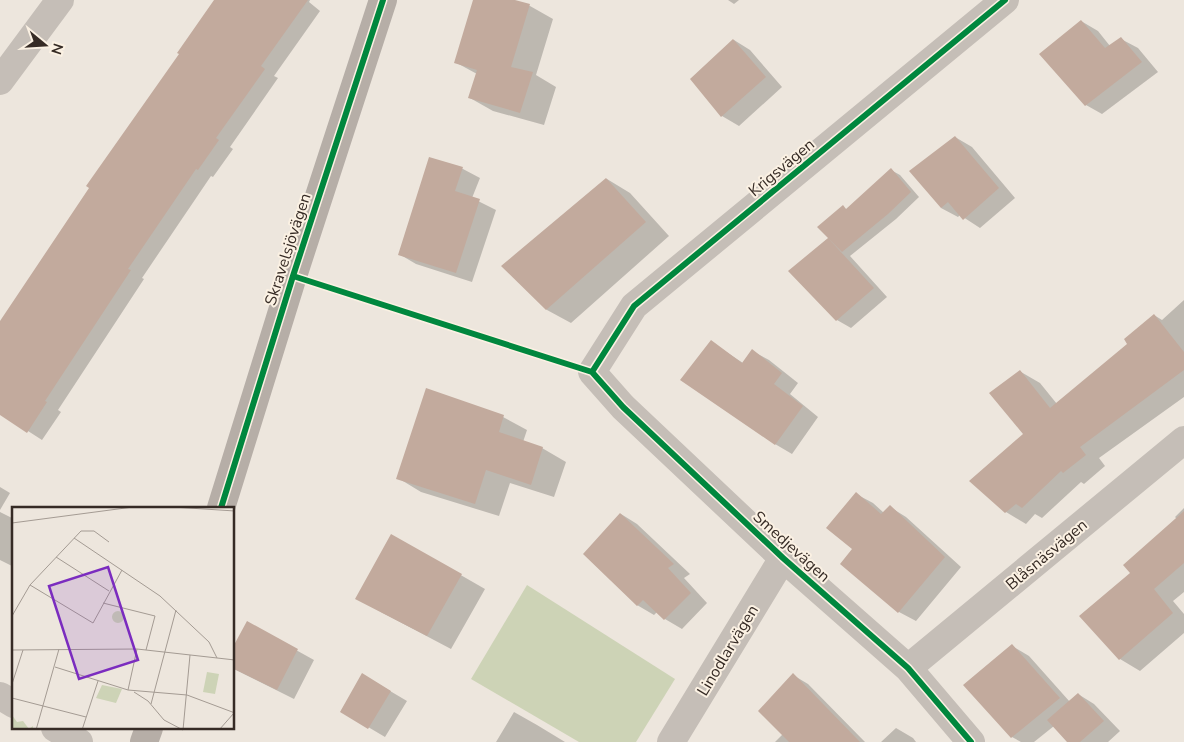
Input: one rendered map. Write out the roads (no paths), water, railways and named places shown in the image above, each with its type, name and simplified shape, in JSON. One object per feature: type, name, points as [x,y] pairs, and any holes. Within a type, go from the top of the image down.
[{"type":"street","points":[[0,81],[60,0]]},
{"type":"street","name":"Skravelsjövägen","points":[[221,507],[293,276],[383,0]]},
{"type":"street","name":"Krigsvägen","points":[[592,372],[634,306],[1005,0]]},
{"type":"street","name":"Smedjevägen","points":[[592,372],[623,407],[784,558],[908,668],[972,742]]},
{"type":"street","name":"Blåsnäsvägen","points":[[908,668],[1184,440]]},
{"type":"street","name":"Linodlarvägen","points":[[671,742],[784,558]]},
{"type":"street","points":[[0,696],[12,703]]},
{"type":"street","points":[[58,730],[79,742]]},
{"type":"street","points":[[144,742],[148,730]]}]
